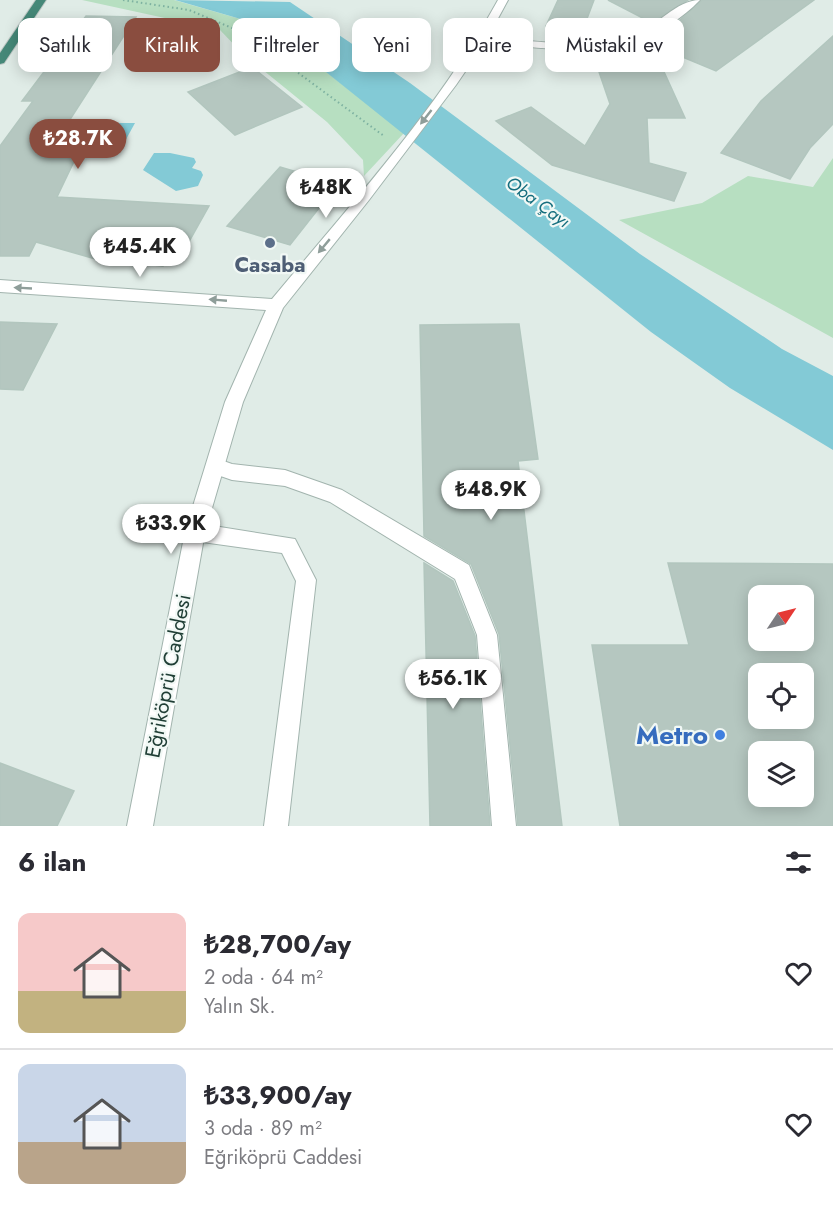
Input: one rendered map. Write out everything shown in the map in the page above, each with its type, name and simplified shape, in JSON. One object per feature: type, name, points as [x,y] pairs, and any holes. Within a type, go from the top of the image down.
[{"type":"highway","points":[[0,61],[41,0]]},
{"type":"street","points":[[493,18],[503,0]]},
{"type":"street","points":[[533,41],[575,45],[640,37],[695,0]]},
{"type":"street","name":"Eğriköprü Caddesi","points":[[140,826],[195,532],[234,402],[276,305],[395,146],[453,83],[460,72]]},
{"type":"street","points":[[0,286],[276,305]]},
{"type":"lane","points":[[215,466],[232,472],[285,478],[336,496],[462,572],[487,635],[504,826]]},
{"type":"lane","points":[[195,532],[288,545],[306,579],[276,826]]},
{"type":"path","points":[[123,0],[189,10],[244,33],[395,146]]},
{"type":"green space","points":[[82,0],[174,0],[237,18],[232,18],[232,43],[220,30],[220,18],[165,18]]},
{"type":"green space","points":[[265,72],[327,72],[404,133],[364,176],[363,160],[327,122]]},
{"type":"green space","points":[[833,158],[833,338],[619,220],[702,203],[748,176],[813,187]]},
{"type":"water","points":[[175,0],[290,2],[314,18],[237,18]]},
{"type":"water","name":"Oba Çayı","points":[[340,36],[352,44],[352,72],[394,72],[640,254],[782,349],[833,376],[833,450],[730,388],[651,332],[326,72],[340,72]]},
{"type":"water","points":[[118,123],[135,123],[124,143],[107,143]]},
{"type":"water","points":[[154,153],[170,153],[194,158],[196,162],[192,168],[201,171],[203,175],[198,186],[176,191],[143,170]]},
{"type":"building","points":[[558,0],[594,0],[587,18],[550,18]]},
{"type":"building","points":[[608,0],[688,0],[660,18],[642,18]]},
{"type":"building","points":[[702,0],[814,0],[716,71],[684,58],[682,18]]},
{"type":"building","points":[[86,16],[136,17],[124,18],[124,36],[112,54],[112,18],[84,18]]},
{"type":"building","points":[[833,36],[833,124],[810,148],[790,179],[721,153],[761,101]]},
{"type":"building","points":[[44,72],[101,72],[69,121],[97,122],[80,149],[57,197],[209,206],[186,247],[163,266],[99,260],[36,242],[29,256],[0,256],[0,146],[33,101],[22,101]]},
{"type":"building","points":[[239,72],[258,72],[302,107],[235,135],[188,92]]},
{"type":"building","points":[[599,72],[664,72],[685,118],[647,118],[649,163],[686,173],[674,201],[552,165],[496,121],[531,107],[585,146],[610,104]]},
{"type":"building","points":[[280,167],[338,184],[290,245],[227,226]]},
{"type":"building","points":[[0,322],[57,324],[23,390],[0,389]]},
{"type":"building","points":[[519,324],[538,459],[518,461],[562,826],[518,826],[499,634],[471,564],[424,536],[420,325]]},
{"type":"building","points":[[424,563],[453,581],[475,636],[490,826],[430,826]]},
{"type":"building","name":"Metro","points":[[668,563],[833,564],[833,826],[620,826],[592,645],[689,645]]},
{"type":"building","points":[[0,763],[74,791],[57,826],[0,826]]},
{"type":"place","name":"Casaba","points":[[270,243]]},
{"type":"place","name":"Metro","points":[[720,735]]}]
